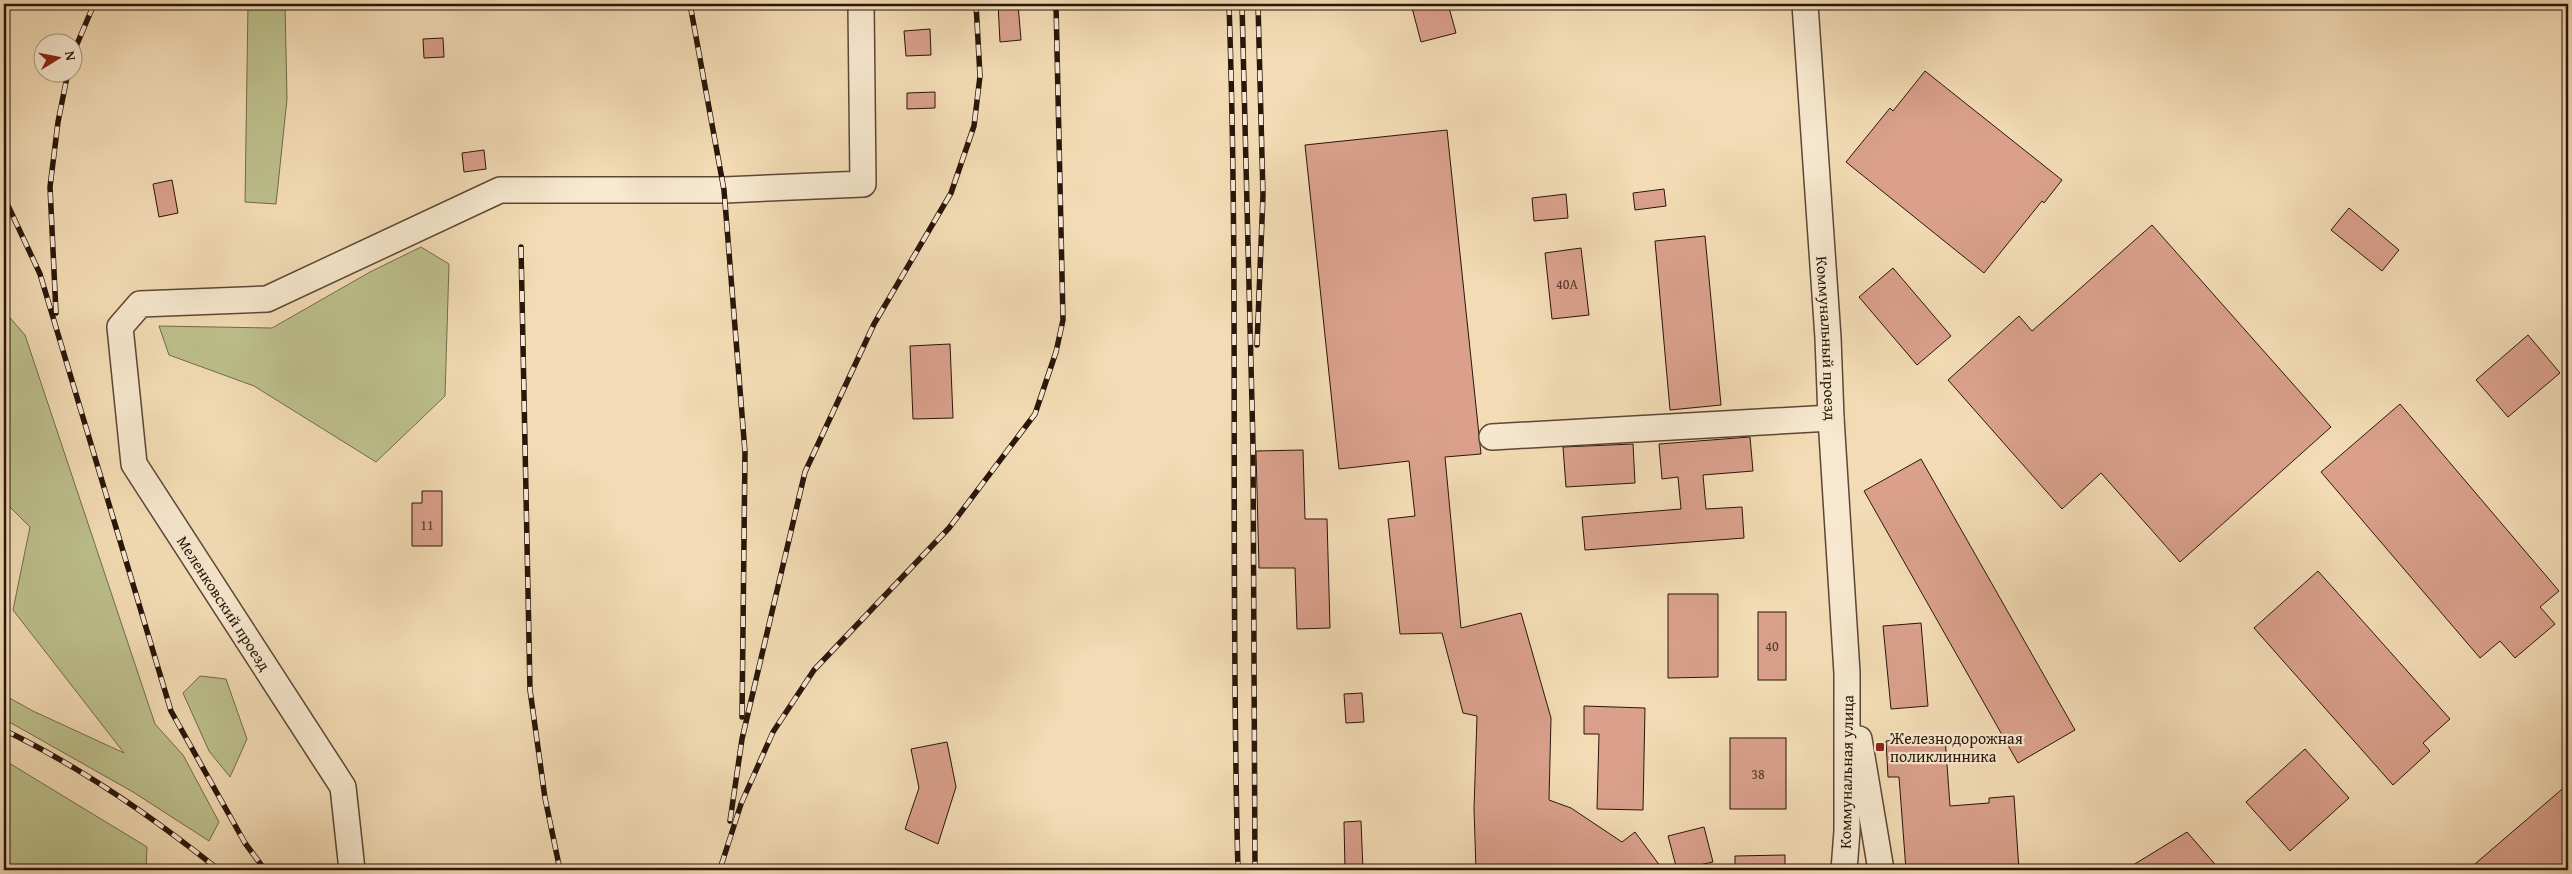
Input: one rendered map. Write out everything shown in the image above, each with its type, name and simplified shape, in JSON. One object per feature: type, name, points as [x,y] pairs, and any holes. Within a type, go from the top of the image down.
[{"type":"street","name":"Меленковский проезд","points":[[352,870],[343,787],[134,464],[120,327],[140,304],[266,299],[500,190],[724,190],[862,184],[861,4]]},
{"type":"street","name":"Коммунальный проезд","points":[[1805,4],[1828,338],[1831,418],[1847,673]]},
{"type":"street","points":[[1492,438],[1831,418]]},
{"type":"street","points":[[1847,673],[1881,870]]},
{"type":"street","name":"Коммунальная улица","points":[[1844,870],[1847,831],[1847,673]]},
{"type":"green space","points":[[248,4],[285,4],[287,99],[276,204],[245,202]]},
{"type":"green space","points":[[421,247],[449,264],[445,396],[376,462],[254,386],[169,355],[159,326],[272,328],[370,272]]},
{"type":"green space","points":[[4,311],[25,335],[155,724],[183,755],[219,822],[209,841],[133,792],[4,719],[4,695],[33,711],[124,753],[13,610],[30,527],[4,501]]},
{"type":"green space","points":[[200,676],[226,679],[247,739],[230,777],[209,751],[183,693]]},
{"type":"green space","points":[[4,760],[147,847],[146,870],[4,870]]},
{"type":"building","points":[[998,4],[1018,4],[1021,40],[1000,42]]},
{"type":"building","points":[[1411,4],[1448,4],[1456,33],[1421,42]]},
{"type":"building","points":[[930,29],[931,55],[906,56],[904,31]]},
{"type":"building","points":[[443,38],[444,57],[424,58],[423,39]]},
{"type":"building","points":[[1925,71],[2062,180],[2044,203],[2042,201],[1984,273],[1846,162],[1890,108],[1893,111]]},
{"type":"building","points":[[935,92],[935,108],[907,109],[907,93]]},
{"type":"building","points":[[1447,130],[1481,454],[1445,457],[1461,628],[1521,613],[1551,718],[1549,800],[1571,808],[1622,842],[1635,832],[1663,870],[1476,870],[1474,809],[1477,716],[1463,713],[1442,633],[1400,634],[1388,519],[1415,516],[1409,461],[1339,469],[1305,145]]},
{"type":"building","points":[[484,150],[486,169],[464,172],[462,153]]},
{"type":"building","points":[[172,180],[178,213],[159,217],[153,184]]},
{"type":"building","points":[[1664,189],[1666,206],[1635,210],[1633,193]]},
{"type":"building","points":[[1566,194],[1568,218],[1534,221],[1532,198]]},
{"type":"building","points":[[2349,208],[2399,250],[2382,271],[2331,230]]},
{"type":"building","points":[[2152,225],[2331,427],[2180,562],[2101,473],[2062,509],[1948,380],[2019,316],[2032,331]]},
{"type":"building","points":[[1705,236],[1721,405],[1670,410],[1655,241]]},
{"type":"building","points":[[1581,248],[1589,315],[1552,319],[1545,253]]},
{"type":"building","points":[[1893,268],[1951,336],[1917,365],[1859,297]]},
{"type":"building","points":[[2528,335],[2560,373],[2508,417],[2476,380]]},
{"type":"building","points":[[950,344],[953,418],[913,419],[910,346]]},
{"type":"building","points":[[2400,404],[2559,591],[2540,607],[2555,624],[2515,658],[2500,641],[2480,658],[2321,472]]},
{"type":"building","points":[[1750,437],[1753,471],[1703,475],[1706,509],[1742,507],[1744,538],[1585,550],[1582,517],[1681,509],[1678,477],[1662,479],[1659,444]]},
{"type":"building","points":[[1633,444],[1635,483],[1566,487],[1563,447]]},
{"type":"building","points":[[1303,450],[1305,519],[1327,519],[1330,628],[1297,629],[1295,568],[1259,568],[1256,451]]},
{"type":"building","points":[[1921,459],[2075,730],[2018,763],[1864,491]]},
{"type":"building","points":[[422,491],[442,491],[442,546],[412,546],[412,503],[422,503]]},
{"type":"building","points":[[2318,571],[2450,719],[2423,743],[2430,751],[2393,785],[2254,628]]},
{"type":"building","points":[[1668,594],[1718,594],[1718,677],[1668,678]]},
{"type":"building","points":[[1758,612],[1786,612],[1786,680],[1758,680]]},
{"type":"building","points":[[1921,623],[1928,706],[1891,709],[1883,626]]},
{"type":"building","points":[[1362,693],[1364,722],[1346,723],[1344,694]]},
{"type":"building","points":[[1584,706],[1645,708],[1643,810],[1597,809],[1599,734],[1584,734]]},
{"type":"building","points":[[1945,737],[1950,806],[1989,803],[1989,798],[2014,796],[2019,870],[1906,870],[1899,777],[1888,777],[1886,741]]},
{"type":"building","points":[[1730,738],[1786,738],[1786,809],[1730,809]]},
{"type":"building","points":[[947,742],[956,787],[938,844],[905,829],[919,788],[911,749]]},
{"type":"building","points":[[2305,749],[2349,798],[2290,851],[2246,802]]},
{"type":"building","points":[[2568,784],[2568,870],[2468,870]]},
{"type":"building","points":[[1361,821],[1363,870],[1345,870],[1344,822]]},
{"type":"building","points":[[1704,827],[1713,862],[1677,870],[1668,836]]},
{"type":"building","points":[[2187,832],[2220,870],[2125,870]]},
{"type":"building","points":[[1785,855],[1785,870],[1735,870],[1735,856]]},
{"type":"railway","points":[[82,32],[94,4]]},
{"type":"railway","points":[[690,4],[724,190],[745,452],[742,717]]},
{"type":"railway","points":[[730,821],[742,739],[805,472],[874,324],[951,193],[974,126],[980,76],[976,4]]},
{"type":"railway","points":[[721,866],[741,804],[773,732],[814,670],[949,528],[1035,414],[1056,352],[1063,320],[1056,4]]},
{"type":"railway","points":[[1229,4],[1234,221],[1235,653],[1238,870]]},
{"type":"railway","points":[[1242,4],[1253,445],[1255,870]]},
{"type":"railway","points":[[1257,345],[1263,195],[1258,4]]},
{"type":"railway","points":[[56,313],[50,187],[58,122],[66,82]]},
{"type":"railway","points":[[4,197],[40,274],[171,711],[245,843],[265,870]]},
{"type":"railway","points":[[521,247],[530,690],[545,798],[560,870]]},
{"type":"railway","points":[[4,730],[88,776],[169,831],[219,870]]},
{"type":"place","name":"Железнодорожная поликлинника","points":[[1880,747]]}]
